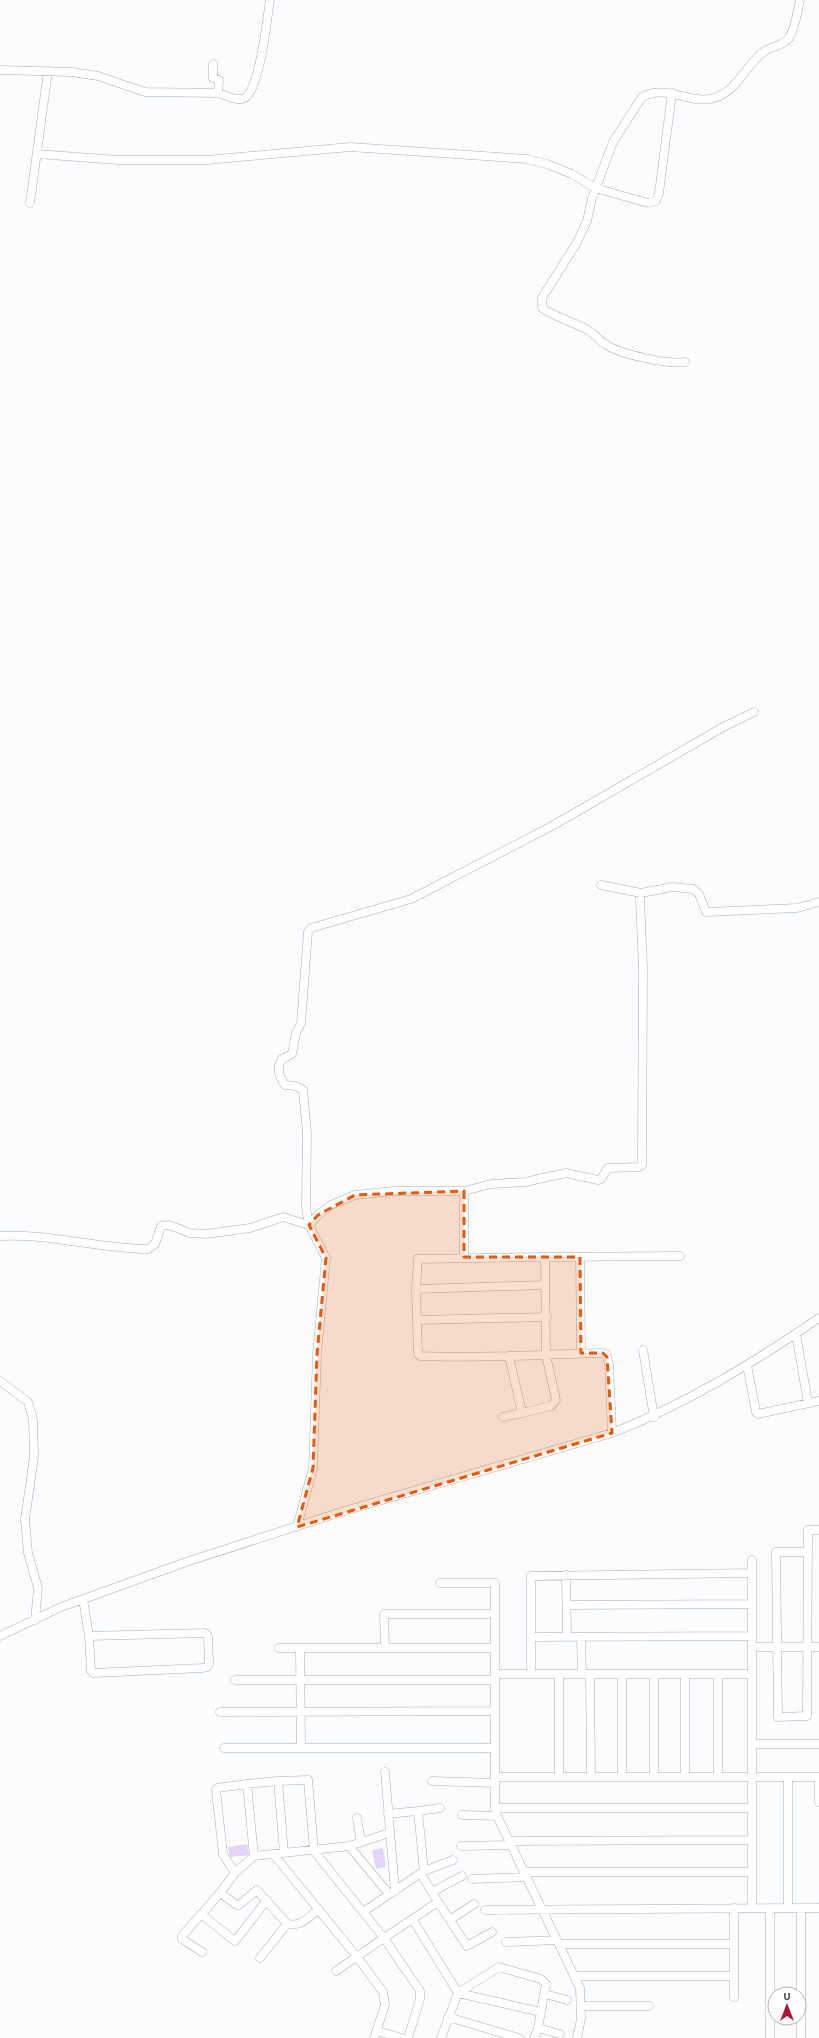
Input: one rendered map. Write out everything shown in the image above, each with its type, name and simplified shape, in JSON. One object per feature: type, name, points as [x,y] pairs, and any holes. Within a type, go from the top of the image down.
[{"type":"street","points":[[0,70],[48,71],[98,76],[145,92],[218,94],[227,98],[241,99],[248,94],[258,73],[270,0]]},
{"type":"street","points":[[684,362],[668,363],[613,348],[604,344],[586,329],[549,313],[542,308],[542,298],[576,244],[587,221],[595,188],[613,142],[642,97],[648,94],[672,94],[700,99],[710,99],[728,90],[765,52],[780,46],[788,39],[793,30],[800,0]]},
{"type":"street","points":[[213,64],[213,78],[219,80],[218,94]]},
{"type":"street","points":[[30,203],[48,71]]},
{"type":"street","points":[[37,154],[118,160],[207,160],[350,147],[527,159],[547,164],[572,174],[595,188],[648,203],[656,201],[660,188],[672,94]]},
{"type":"street","points":[[297,1528],[313,1468],[317,1354],[326,1258],[309,1225],[306,1207],[307,1133],[303,1090],[296,1086],[285,1085],[280,1079],[278,1067],[282,1059],[292,1054],[296,1033],[301,1023],[308,932],[311,928],[411,899],[540,833],[725,726],[754,712]]},
{"type":"street","points":[[601,885],[641,892],[672,887],[693,889],[700,894],[706,912],[797,908],[819,902]]},
{"type":"street","points":[[309,1225],[318,1215],[331,1205],[355,1194],[464,1191],[491,1184],[525,1182],[566,1172],[598,1180],[601,1179],[608,1168],[639,1167],[642,1165],[643,968],[641,892]]},
{"type":"street","points":[[464,1191],[464,1257]]},
{"type":"street","points":[[0,1236],[15,1235],[148,1249],[155,1244],[161,1226],[166,1225],[190,1233],[206,1234],[250,1228],[283,1217],[309,1225]]},
{"type":"street","points":[[612,1433],[607,1357],[603,1353],[509,1356],[420,1356],[418,1354],[416,1289],[418,1259],[464,1257],[680,1256]]},
{"type":"street","points":[[503,1417],[554,1404],[556,1400],[546,1355],[547,1317],[545,1257]]},
{"type":"street","points":[[580,1257],[581,1353]]},
{"type":"street","points":[[416,1289],[545,1285]]},
{"type":"street","points":[[417,1320],[547,1317]]},
{"type":"street","points":[[0,1636],[83,1599],[189,1561],[297,1528],[340,1512],[612,1433],[654,1417],[706,1390],[819,1318]]},
{"type":"street","points":[[796,1334],[808,1403]]},
{"type":"street","points":[[643,1350],[654,1417]]},
{"type":"street","points":[[509,1356],[522,1413]]},
{"type":"street","points":[[747,1365],[756,1412],[761,1414],[819,1401]]},
{"type":"street","points":[[0,1381],[28,1402],[33,1419],[34,1457],[25,1519],[28,1553],[38,1588],[35,1620]]},
{"type":"street","points":[[808,1552],[776,1552],[778,1717],[807,1716],[807,1647],[808,1552],[808,1530],[819,1530]]},
{"type":"street","points":[[752,1560],[752,1908]]},
{"type":"street","points":[[532,1674],[532,1576],[752,1573]]},
{"type":"street","points":[[566,1575],[567,1637]]},
{"type":"street","points":[[440,1583],[495,1583],[496,1812],[580,1988],[580,2037]]},
{"type":"street","points":[[83,1599],[89,1636],[91,1670],[93,1673],[202,1668],[207,1667],[209,1664],[208,1636],[205,1633],[89,1636]]},
{"type":"street","points":[[567,1605],[752,1604]]},
{"type":"street","points":[[384,1648],[384,1614],[495,1614]]},
{"type":"street","points":[[532,1637],[752,1636]]},
{"type":"street","points":[[581,1637],[586,1674],[591,1777]]},
{"type":"street","points":[[752,1647],[819,1647]]},
{"type":"street","points":[[279,1648],[495,1648]]},
{"type":"street","points":[[300,1648],[301,1748]]},
{"type":"street","points":[[236,1680],[495,1677],[532,1674],[752,1674]]},
{"type":"street","points":[[558,1674],[559,1777]]},
{"type":"street","points":[[622,1674],[622,1777]]},
{"type":"street","points":[[654,1674],[654,1777]]},
{"type":"street","points":[[685,1674],[685,1777]]},
{"type":"street","points":[[718,1674],[718,1777]]},
{"type":"street","points":[[220,1712],[495,1711]]},
{"type":"street","points":[[752,1744],[819,1744]]},
{"type":"street","points":[[224,1748],[495,1748]]},
{"type":"street","points":[[385,1772],[392,1892]]},
{"type":"street","points":[[432,1781],[559,1777],[819,1777],[819,1802]]},
{"type":"street","points":[[788,1777],[788,1908]]},
{"type":"street","points":[[236,1873],[223,1854],[216,1790],[221,1787],[247,1784],[308,1780],[314,1851],[384,1938],[420,1991],[420,1999],[408,2038]]},
{"type":"street","points":[[278,1782],[284,1854]]},
{"type":"street","points":[[247,1784],[254,1856]]},
{"type":"street","points":[[388,1814],[440,1808]]},
{"type":"street","points":[[462,1815],[496,1812],[752,1808]]},
{"type":"street","points":[[418,1811],[423,1872],[438,1902],[467,1946],[492,1932]]},
{"type":"street","points":[[357,1818],[361,1842]]},
{"type":"street","points":[[202,1952],[182,1938],[236,1873],[254,1856],[314,1851],[349,1846],[389,1832]]},
{"type":"street","points":[[461,1846],[510,1843],[752,1840]]},
{"type":"street","points":[[349,1846],[392,1892]]},
{"type":"street","points":[[274,1855],[357,1957],[383,1992],[385,1998],[375,2035],[402,2038]]},
{"type":"street","points":[[363,1912],[423,1872],[453,1860]]},
{"type":"street","points":[[472,1879],[525,1875],[752,1872]]},
{"type":"street","points":[[432,1892],[462,1876]]},
{"type":"street","points":[[220,1893],[237,1905],[240,1905],[255,1890],[261,1892],[287,1924],[298,1925],[318,1910]]},
{"type":"street","points":[[201,1914],[235,1941],[267,1900]]},
{"type":"street","points":[[336,1971],[438,1902]]},
{"type":"street","points":[[450,1920],[474,1904]]},
{"type":"street","points":[[486,1910],[542,1908],[819,1908]]},
{"type":"street","points":[[734,1908],[734,1997]]},
{"type":"street","points":[[770,1908],[770,2038]]},
{"type":"street","points":[[801,1908],[801,2038]]},
{"type":"street","points":[[413,1920],[458,1993],[541,2012]]},
{"type":"street","points":[[260,1958],[287,1924]]},
{"type":"street","points":[[506,1942],[734,1944]]},
{"type":"street","points":[[441,2038],[458,1993],[496,1968],[504,1967],[544,1981],[546,1984],[538,2028],[534,2038]]},
{"type":"street","points":[[574,1976],[734,1976]]},
{"type":"street","points":[[545,1994],[567,2000]]},
{"type":"street","points":[[580,2006],[649,2006]]},
{"type":"street","points":[[448,2017],[519,2038]]},
{"type":"street","points":[[538,2028],[560,2034]]},
{"type":"highlighted area","points":[[464,1191],[464,1257],[580,1257],[581,1353],[603,1353],[607,1357],[612,1433],[297,1527],[313,1468],[317,1354],[326,1258],[309,1225],[318,1215],[355,1195]]},
{"type":"shaded area","points":[[247,1844],[249,1855],[230,1857],[228,1847]]},
{"type":"shaded area","points":[[383,1848],[386,1867],[376,1869],[372,1850]]}]
